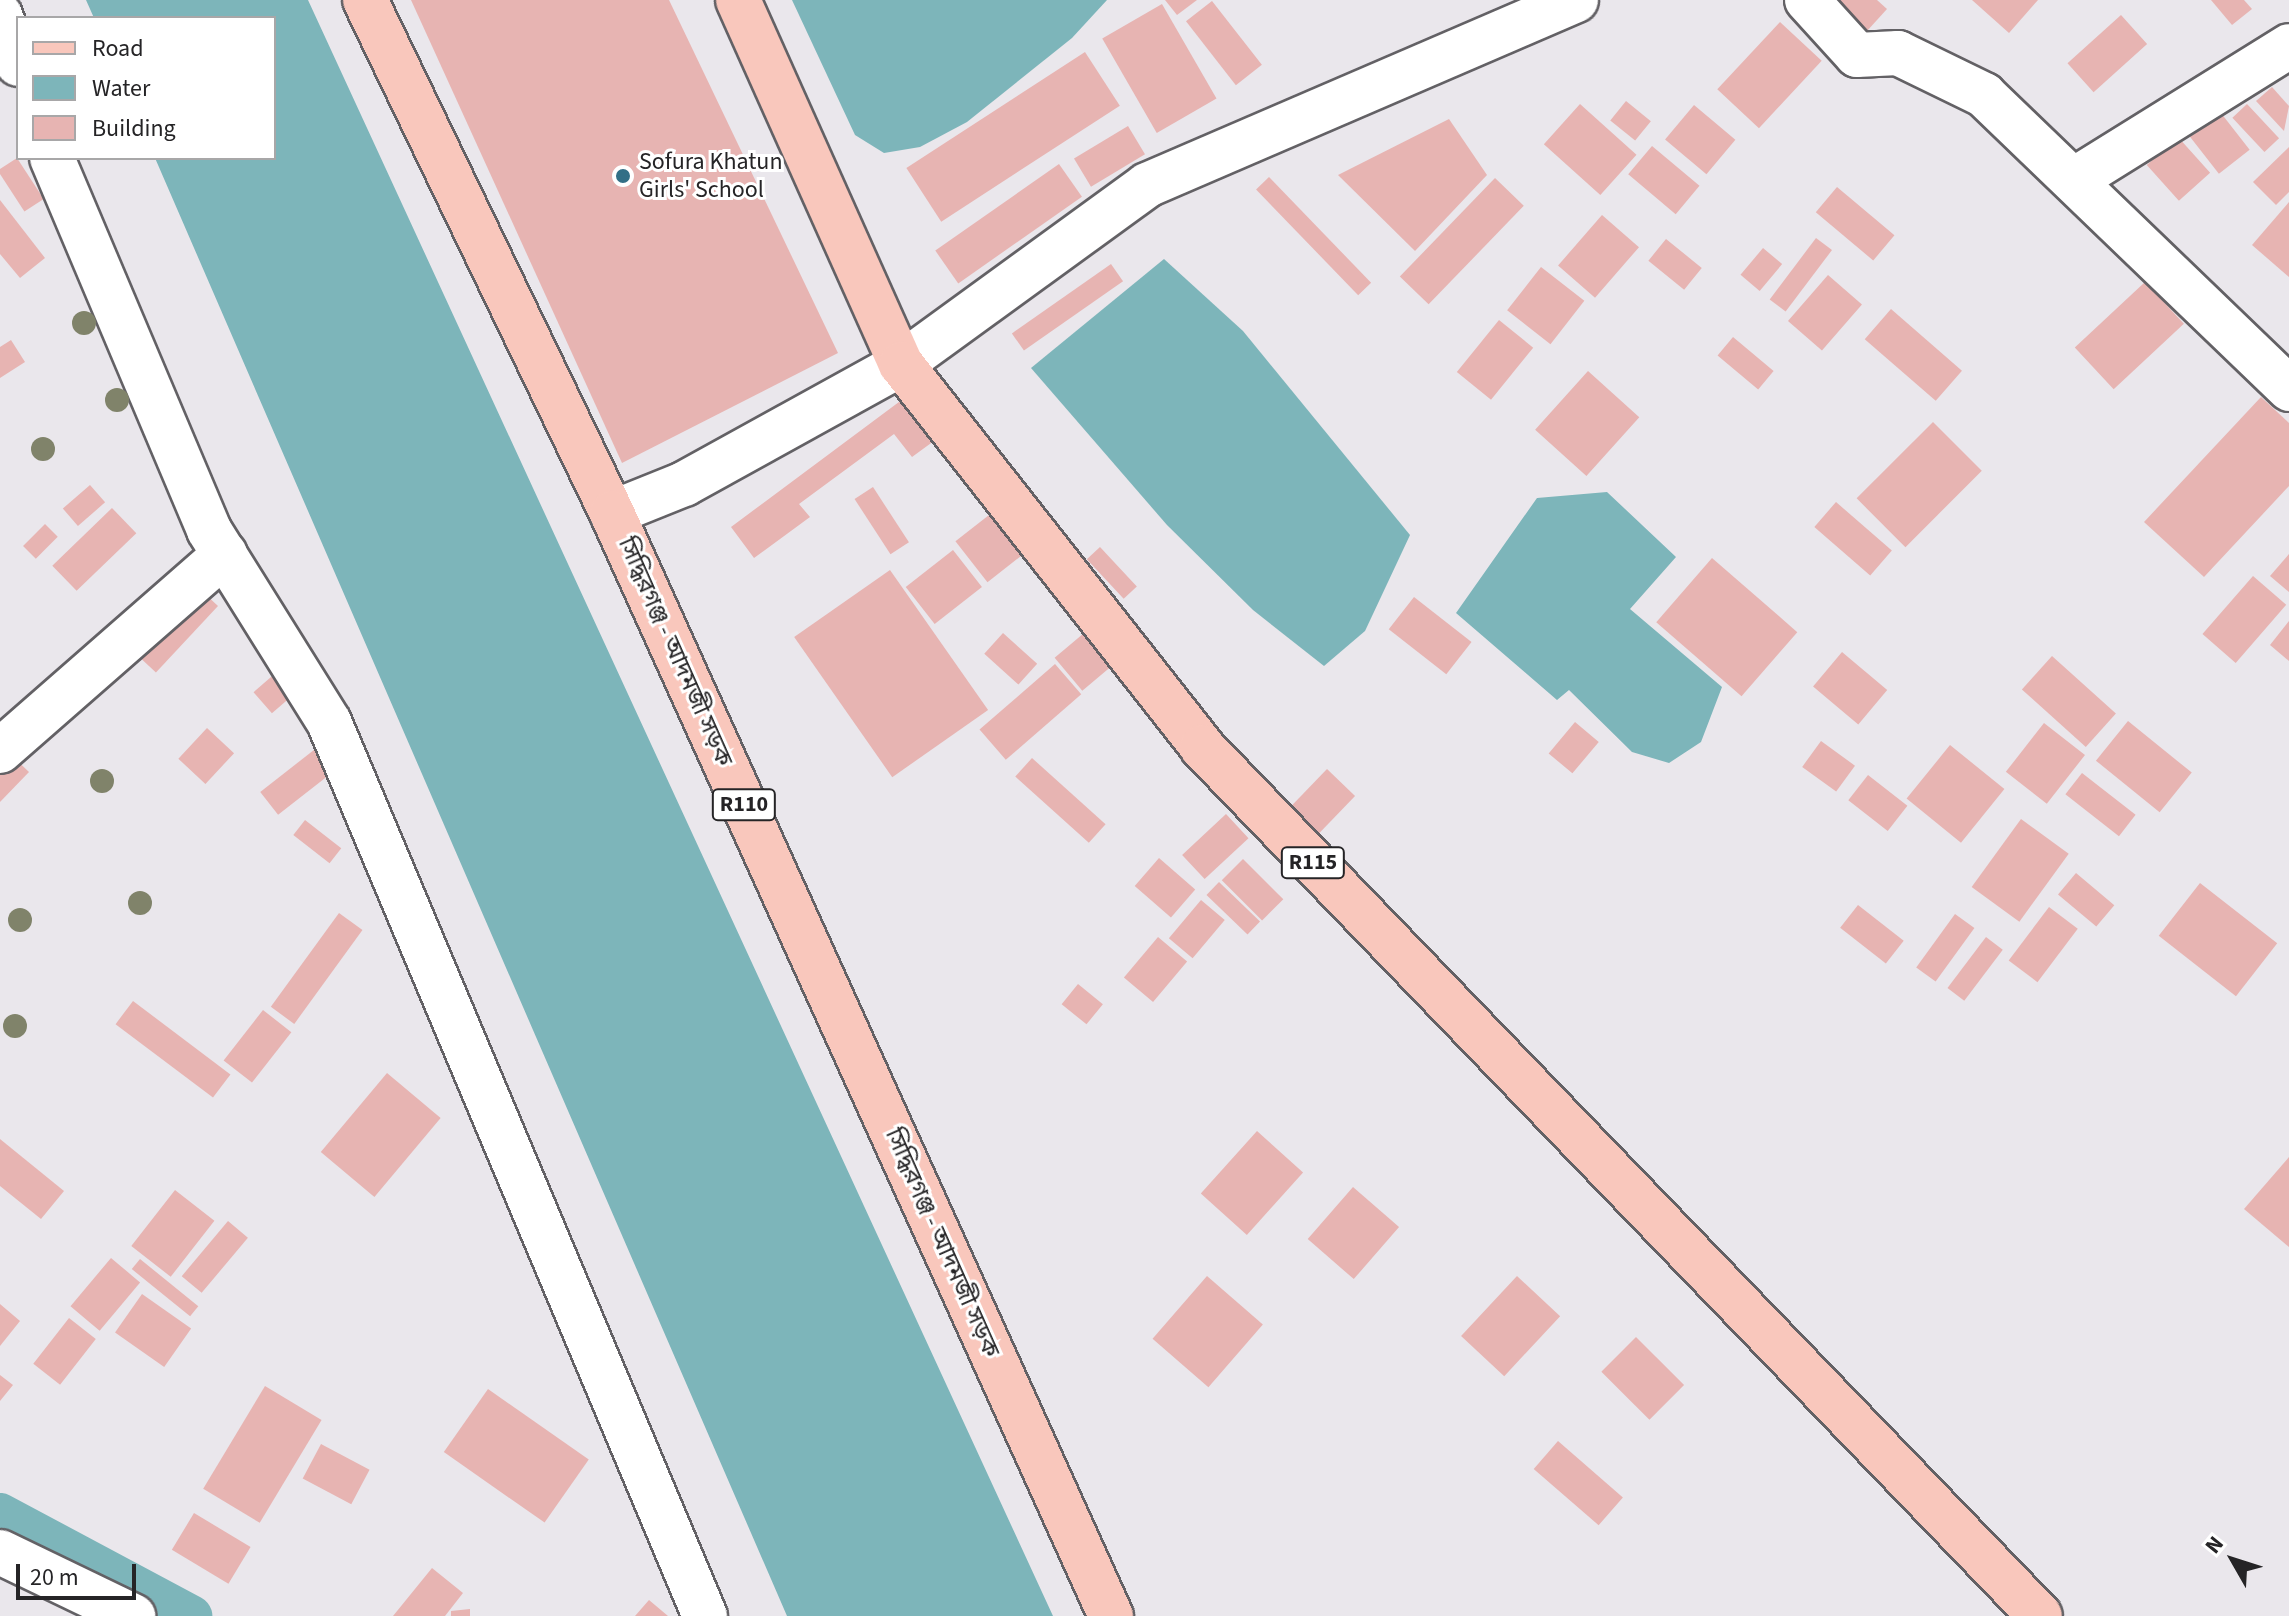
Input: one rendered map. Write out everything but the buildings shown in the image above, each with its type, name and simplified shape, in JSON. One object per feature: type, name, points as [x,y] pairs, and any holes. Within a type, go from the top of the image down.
[{"type":"main road","name":"সিদ্ধিরগঞ্জ - আদমজী সড়ক","points":[[365,0],[612,513],[1111,1616]]},
{"type":"main road","name":"R115","points":[[738,0],[901,364],[1202,747],[2040,1616]]},
{"type":"street","points":[[612,513],[684,484],[901,364],[1147,185],[1576,0]]},
{"type":"street","points":[[1807,0],[1857,55],[1898,53],[1984,95],[2289,389]]},
{"type":"street","points":[[0,15],[16,59]]},
{"type":"street","points":[[2074,180],[2289,46]]},
{"type":"street","points":[[53,160],[90,259],[225,554],[329,722],[705,1616]]},
{"type":"street","points":[[0,751],[225,554]]},
{"type":"street","points":[[0,1552],[133,1616]]},
{"type":"water","points":[[86,0],[308,0],[1053,1616],[787,1616],[156,160],[276,160],[276,16],[93,16]]},
{"type":"water","points":[[792,0],[1107,0],[1072,38],[967,122],[920,147],[884,153],[855,135]]},
{"type":"water","points":[[1164,259],[1243,331],[1410,535],[1365,631],[1324,666],[1253,610],[1167,525],[1031,368]]},
{"type":"water","points":[[1607,492],[1676,557],[1630,609],[1722,687],[1701,742],[1669,763],[1632,752],[1569,690],[1557,700],[1456,613],[1537,498]]},
{"type":"waterway","points":[[0,1514],[191,1616]]},
{"type":"place","name":"Sofura Khatun Girls' School","points":[[623,176]]}]
